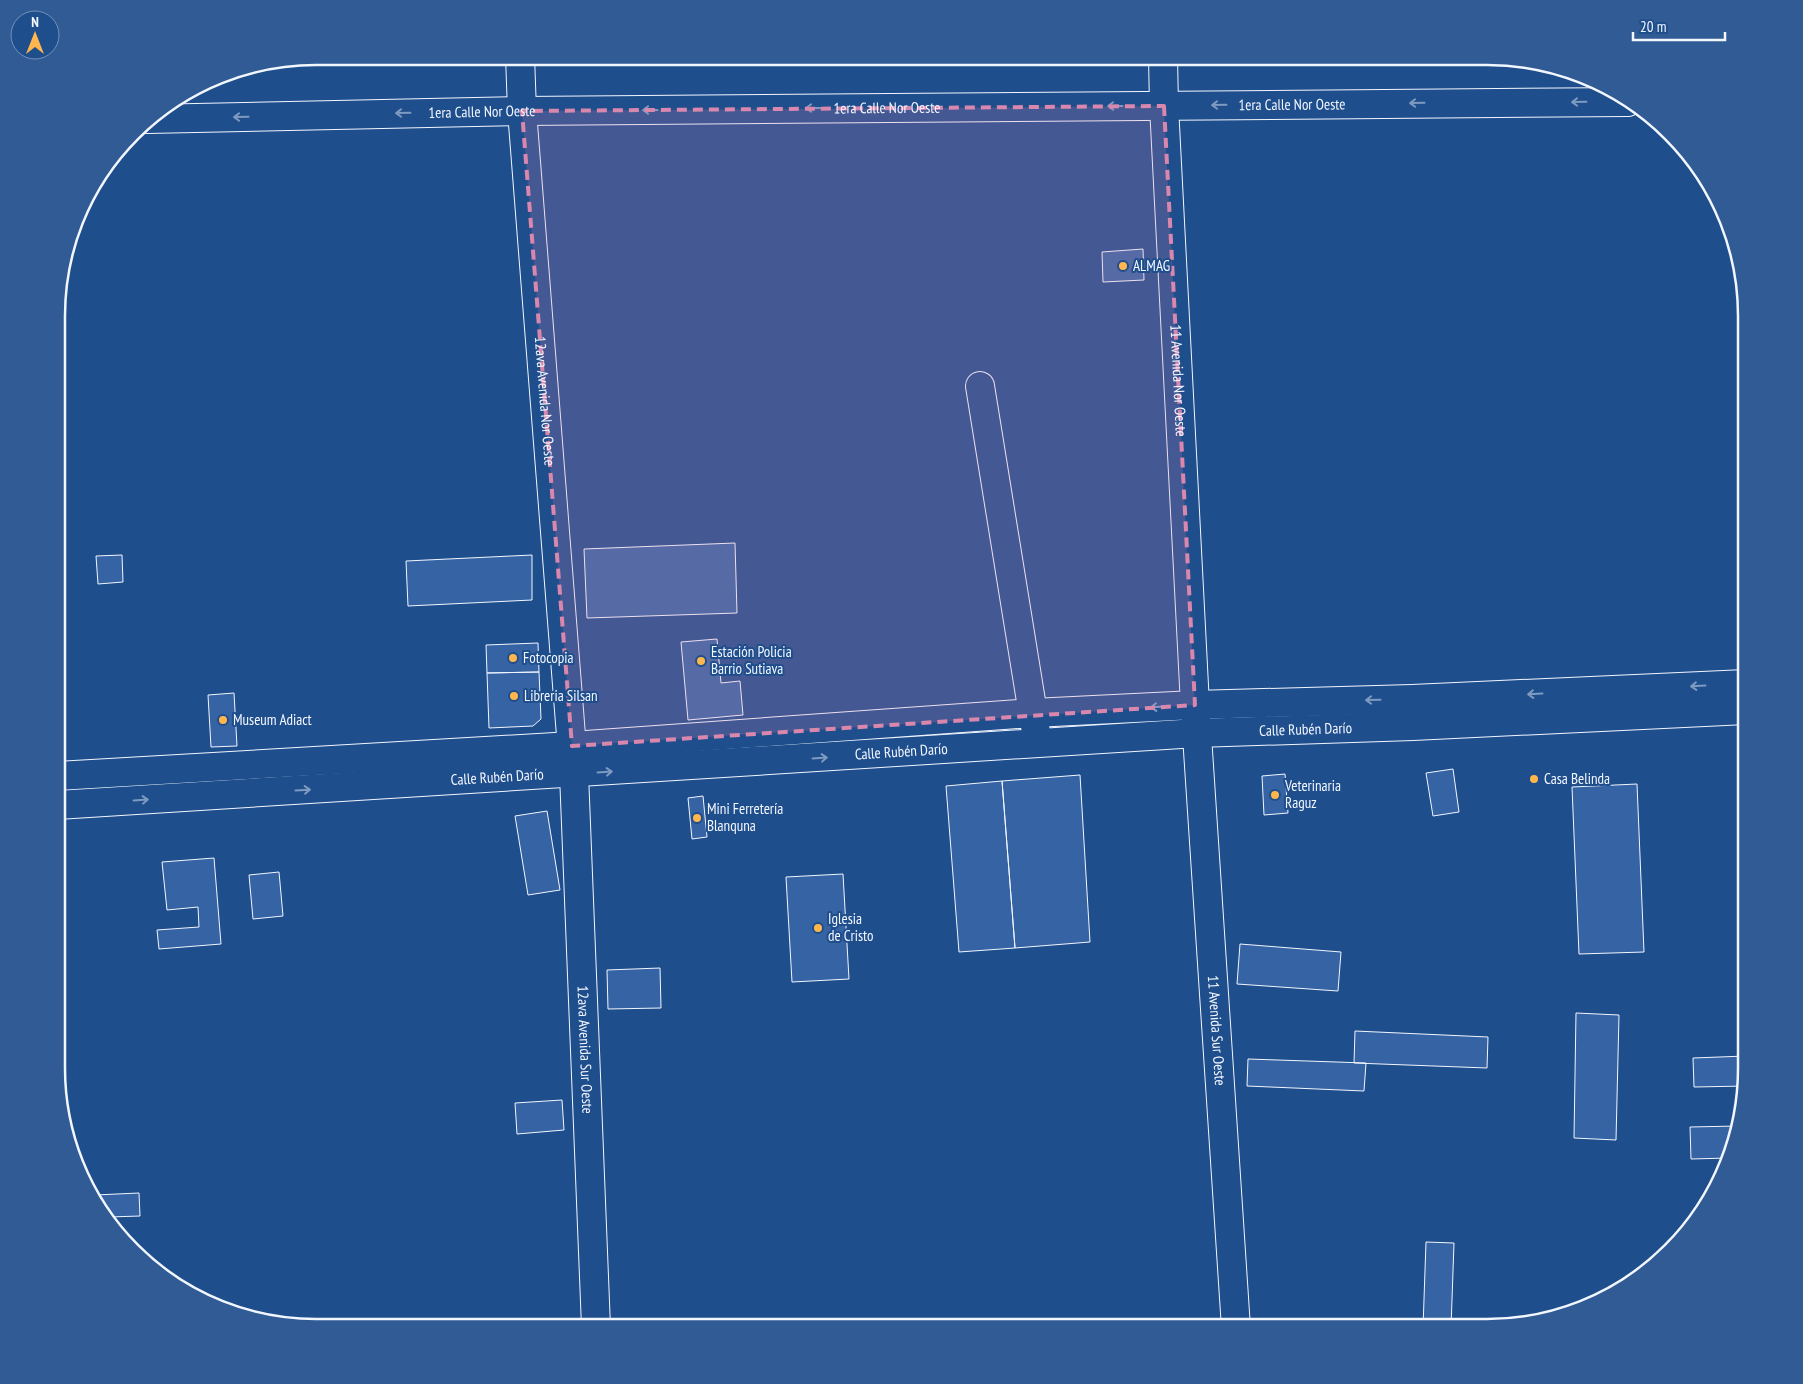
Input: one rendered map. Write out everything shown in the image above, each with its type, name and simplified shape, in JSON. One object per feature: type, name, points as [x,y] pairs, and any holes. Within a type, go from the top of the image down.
[{"type":"street","name":"12ava Avenida Nor Oeste","points":[[520,65],[522,111],[574,774]]},
{"type":"street","name":"11 Avenida Nor Oeste","points":[[1163,65],[1197,733]]},
{"type":"street","name":"1era Calle Nor Oeste","points":[[161,119],[522,111],[1618,102]]},
{"type":"street","points":[[980,386],[1038,744]]},
{"type":"street","name":"Calle Rubén Darío","points":[[65,804],[574,774],[1197,733],[1413,726],[1738,685]]},
{"type":"street","name":"Calle Rubén Darío","points":[[65,776],[572,746],[1033,713],[1195,705],[1412,699],[1738,710]]},
{"type":"street","points":[[1412,699],[1413,726]]},
{"type":"street","points":[[791,730],[791,760]]},
{"type":"street","name":"11 Avenida Sur Oeste","points":[[1197,733],[1235,1319]]},
{"type":"street","points":[[386,756],[388,785]]},
{"type":"street","points":[[269,763],[270,792]]},
{"type":"street","points":[[220,766],[222,795]]},
{"type":"street","points":[[103,773],[105,802]]},
{"type":"street","name":"12ava Avenida Sur Oeste","points":[[574,774],[596,1319]]},
{"type":"highlighted area","points":[[1164,106],[1195,705],[572,746],[522,111]]},
{"type":"building","name":"ALMAG","points":[[1143,249],[1144,280],[1103,282],[1102,252]]},
{"type":"building","points":[[735,543],[737,613],[587,618],[584,549]]},
{"type":"building","points":[[122,555],[123,582],[98,584],[96,556]]},
{"type":"building","points":[[532,555],[532,600],[408,606],[406,561]]},
{"type":"building","name":"Estación Policia Barrio Sutiava","points":[[717,639],[721,683],[740,681],[743,715],[688,720],[681,642]]},
{"type":"building","name":"Fotocopia","points":[[538,643],[539,672],[487,673],[486,645]]},
{"type":"building","name":"Libreria Silsan","points":[[539,672],[541,719],[533,726],[489,728],[487,673]]},
{"type":"building","name":"Museum Adiact","points":[[234,693],[237,746],[211,747],[208,695]]},
{"type":"building","points":[[1453,769],[1459,812],[1433,816],[1426,773]]},
{"type":"building","name":"Veterinaria Raguz","points":[[1285,774],[1288,813],[1264,815],[1262,776]]},
{"type":"building","points":[[1080,775],[1090,942],[1015,948],[1002,781]]},
{"type":"building","points":[[1002,781],[1015,948],[959,952],[946,786]]},
{"type":"building","points":[[1637,784],[1644,952],[1579,954],[1572,787]]},
{"type":"building","name":"Mini Ferretería Blanquna","points":[[703,796],[707,837],[692,839],[688,798]]},
{"type":"building","points":[[547,811],[560,890],[528,895],[515,816]]},
{"type":"building","points":[[214,858],[221,944],[159,949],[157,930],[199,927],[198,907],[167,910],[162,862]]},
{"type":"building","points":[[279,872],[283,916],[253,919],[249,875]]},
{"type":"building","name":"Iglesia de Cristo","points":[[843,874],[849,979],[792,982],[786,877]]},
{"type":"building","points":[[1240,944],[1341,952],[1338,991],[1237,984]]},
{"type":"building","points":[[660,968],[661,1008],[608,1009],[607,970]]},
{"type":"building","points":[[1576,1013],[1619,1015],[1616,1140],[1574,1138]]},
{"type":"building","points":[[1355,1031],[1488,1037],[1487,1068],[1354,1063]]},
{"type":"building","points":[[1738,1056],[1737,1086],[1694,1087],[1693,1058]]},
{"type":"building","points":[[1248,1059],[1366,1063],[1364,1091],[1247,1086]]},
{"type":"building","points":[[562,1100],[564,1130],[517,1134],[515,1103]]},
{"type":"building","points":[[1731,1126],[1721,1158],[1691,1159],[1690,1127]]},
{"type":"building","points":[[139,1193],[140,1216],[114,1217],[99,1195]]},
{"type":"building","points":[[1426,1242],[1454,1243],[1451,1319],[1423,1319]]},
{"type":"place","name":"ALMAG","points":[[1123,266]]},
{"type":"place","name":"Fotocopia","points":[[513,658]]},
{"type":"place","name":"Estación Policia Barrio Sutiava","points":[[701,661]]},
{"type":"place","name":"Libreria Silsan","points":[[514,696]]},
{"type":"place","name":"Museum Adiact","points":[[223,720]]},
{"type":"place","name":"Casa Belinda","points":[[1534,779]]},
{"type":"place","name":"Veterinaria Raguz","points":[[1275,795]]},
{"type":"place","name":"Mini Ferretería Blanquna","points":[[697,818]]},
{"type":"place","name":"Iglesia de Cristo","points":[[818,928]]}]
